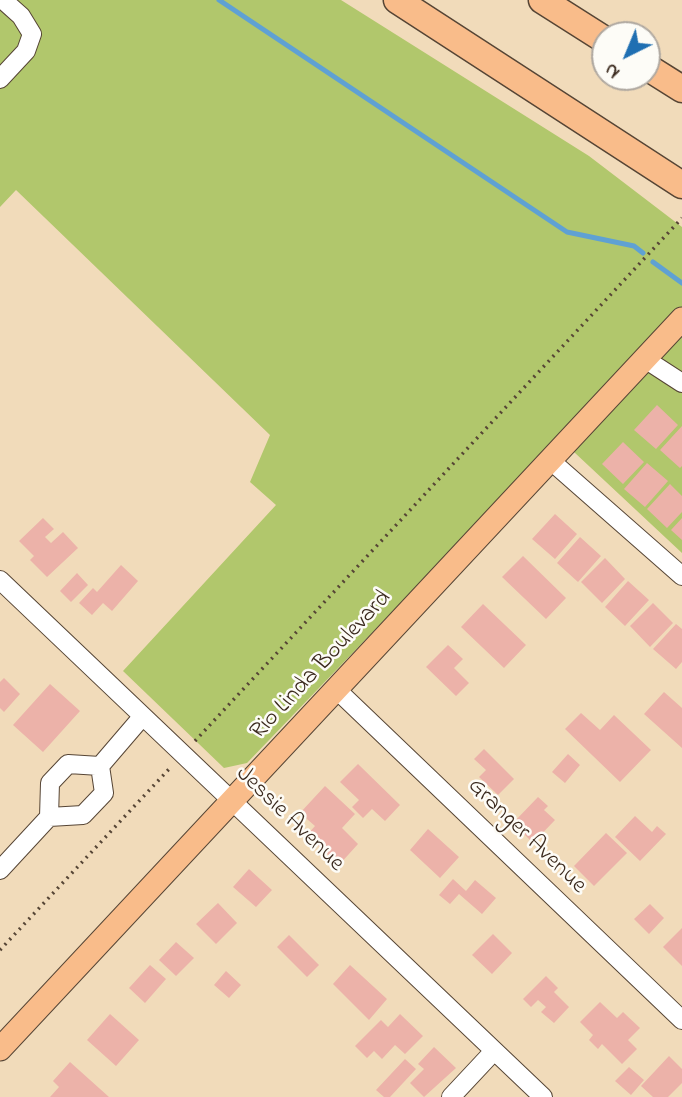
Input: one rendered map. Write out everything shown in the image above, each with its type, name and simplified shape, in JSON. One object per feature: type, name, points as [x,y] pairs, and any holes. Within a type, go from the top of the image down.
[{"type":"highway","points":[[397,0],[652,163],[682,185]]},
{"type":"highway","points":[[542,0],[591,31]]},
{"type":"highway","points":[[661,76],[682,89]]},
{"type":"main road","name":"Rio Linda Boulevard","points":[[0,1049],[682,319]]},
{"type":"street","points":[[0,79],[26,51],[32,34],[21,16],[4,0]]},
{"type":"street","points":[[645,359],[682,383]]},
{"type":"street","points":[[550,460],[682,576]]},
{"type":"street","name":"Jessie Avenue","points":[[0,580],[543,1097]]},
{"type":"street","name":"Granger Avenue","points":[[337,690],[682,1020]]},
{"type":"street","points":[[49,817],[83,815],[104,793],[100,766],[142,717]]},
{"type":"street","points":[[0,870],[49,817],[50,783],[68,764],[100,766]]},
{"type":"street","points":[[451,1097],[494,1051]]},
{"type":"path","points":[[0,950],[682,218]]},
{"type":"green space","points":[[0,0],[341,0],[589,156],[682,227],[682,553],[559,438],[247,763],[224,768],[123,671],[276,505],[250,482],[270,435],[16,190],[0,207]]},
{"type":"building","points":[[657,405],[678,425],[656,449],[634,430]]},
{"type":"building","points":[[682,426],[682,466],[680,468],[660,450]]},
{"type":"building","points":[[623,442],[644,462],[623,484],[602,464]]},
{"type":"building","points":[[647,463],[668,481],[645,507],[624,489]]},
{"type":"building","points":[[670,484],[682,496],[682,512],[667,528],[647,509]]},
{"type":"building","points":[[555,514],[577,534],[555,559],[532,539]]},
{"type":"building","points":[[43,518],[54,529],[45,537],[51,543],[63,532],[78,548],[47,577],[30,560],[34,556],[19,541]]},
{"type":"building","points":[[682,518],[682,540],[671,530]]},
{"type":"building","points":[[580,537],[601,556],[578,582],[557,563]]},
{"type":"building","points":[[523,556],[566,598],[546,619],[502,577]]},
{"type":"building","points":[[605,558],[625,579],[602,603],[581,582]]},
{"type":"building","points":[[121,565],[138,581],[112,611],[103,603],[92,615],[79,603],[93,588],[97,592]]},
{"type":"building","points":[[77,573],[88,585],[71,602],[60,591]]},
{"type":"building","points":[[628,581],[649,600],[625,626],[605,607]]},
{"type":"building","points":[[653,603],[673,623],[650,647],[630,626]]},
{"type":"building","points":[[483,604],[526,645],[504,668],[461,627]]},
{"type":"building","points":[[676,624],[682,629],[682,662],[676,669],[653,649]]},
{"type":"building","points":[[448,645],[463,659],[454,668],[469,683],[456,696],[426,667]]},
{"type":"building","points":[[4,678],[20,694],[4,712],[0,708],[0,682]]},
{"type":"building","points":[[50,684],[80,711],[43,752],[13,725]]},
{"type":"building","points":[[664,692],[682,708],[682,748],[644,714]]},
{"type":"building","points":[[581,713],[600,730],[614,715],[651,750],[620,782],[565,729]]},
{"type":"building","points":[[484,749],[514,779],[498,795],[479,777],[486,770],[474,759]]},
{"type":"building","points":[[568,754],[580,765],[565,783],[552,772]]},
{"type":"building","points":[[358,764],[400,805],[385,821],[372,809],[363,818],[352,807],[359,800],[340,782]]},
{"type":"building","points":[[325,786],[355,814],[342,828],[358,844],[339,865],[307,835],[315,826],[300,813]]},
{"type":"building","points":[[538,797],[548,806],[544,810],[555,820],[533,843],[513,823]]},
{"type":"building","points":[[635,816],[652,832],[657,826],[666,834],[640,861],[615,837]]},
{"type":"building","points":[[428,829],[459,857],[440,878],[410,850]]},
{"type":"building","points":[[606,833],[627,853],[594,886],[574,866]]},
{"type":"building","points":[[249,869],[272,890],[256,907],[233,887]]},
{"type":"building","points":[[453,879],[466,891],[475,880],[496,898],[482,914],[459,894],[450,904],[439,895]]},
{"type":"building","points":[[218,903],[237,923],[216,944],[196,924]]},
{"type":"building","points":[[650,904],[664,918],[649,934],[634,919]]},
{"type":"building","points":[[682,928],[682,966],[663,947]]},
{"type":"building","points":[[493,934],[512,953],[492,974],[472,955]]},
{"type":"building","points":[[289,935],[319,965],[307,977],[277,947]]},
{"type":"building","points":[[176,942],[194,958],[176,976],[159,960]]},
{"type":"building","points":[[150,965],[166,979],[145,1003],[129,988]]},
{"type":"building","points":[[350,965],[387,999],[369,1020],[333,984]]},
{"type":"building","points":[[226,971],[241,985],[229,998],[214,985]]},
{"type":"building","points":[[546,976],[558,988],[554,992],[569,1007],[554,1023],[541,1012],[546,1007],[538,1000],[531,1007],[523,999]]},
{"type":"building","points":[[600,1002],[617,1018],[623,1012],[640,1028],[628,1040],[637,1049],[622,1064],[602,1044],[598,1049],[589,1040],[593,1035],[580,1022]]},
{"type":"building","points":[[110,1014],[139,1040],[116,1066],[87,1040]]},
{"type":"building","points":[[400,1014],[423,1036],[405,1054],[395,1045],[382,1059],[374,1051],[367,1058],[355,1046],[381,1020],[388,1027]]},
{"type":"building","points":[[434,1047],[456,1068],[424,1097],[410,1083],[424,1069],[418,1064]]},
{"type":"building","points":[[669,1056],[682,1069],[682,1083],[668,1097],[653,1097],[641,1086]]},
{"type":"building","points":[[405,1059],[416,1069],[390,1097],[384,1097],[376,1090]]},
{"type":"building","points":[[70,1062],[109,1097],[50,1097],[59,1087],[53,1081]]},
{"type":"building","points":[[629,1067],[644,1080],[631,1095],[615,1081]]},
{"type":"waterway","points":[[219,0],[567,232],[634,246],[643,253]]},
{"type":"waterway","points":[[653,262],[682,283]]}]
